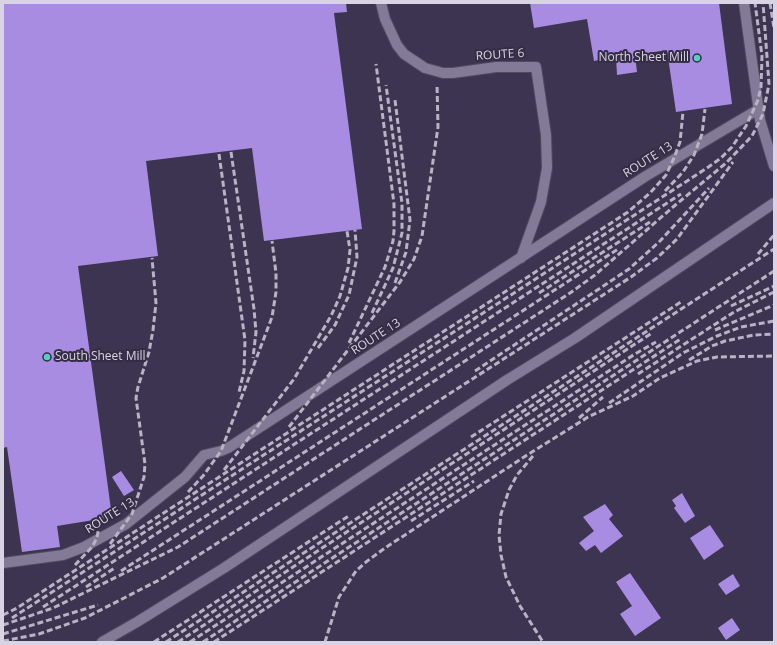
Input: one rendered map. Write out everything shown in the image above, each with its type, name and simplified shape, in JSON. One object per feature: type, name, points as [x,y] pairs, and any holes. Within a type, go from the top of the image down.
[{"type":"street","name":"ROUTE 6","points":[[381,3],[385,19],[397,45],[404,54],[425,68],[443,73],[453,73],[496,67],[536,67],[546,135],[547,168],[541,202],[521,258]]},
{"type":"street","points":[[744,3],[759,109],[774,166]]},
{"type":"street","name":"ROUTE 13","points":[[3,563],[63,555],[89,545],[126,524],[185,477],[197,465],[204,455],[228,448],[669,162],[759,109]]},
{"type":"street","points":[[102,642],[138,622],[323,503],[733,233],[774,203]]},
{"type":"shaded area","points":[[3,3],[774,3],[774,642],[3,642]]},
{"type":"building","name":"South Sheet Mill","points":[[3,3],[346,3],[347,12],[334,13],[362,229],[264,241],[252,148],[146,161],[158,256],[78,266],[112,517],[57,526],[60,547],[22,552],[7,447],[3,448]]},
{"type":"building","name":"North Sheet Mill","points":[[530,3],[719,3],[732,104],[676,112],[667,50],[635,55],[637,72],[617,75],[616,57],[594,61],[587,19],[534,28]]},
{"type":"building","points":[[121,471],[134,490],[124,496],[112,477]]},
{"type":"building","points":[[682,493],[695,516],[685,523],[674,508],[676,506],[672,500]]},
{"type":"building","points":[[605,504],[613,515],[609,519],[623,536],[601,553],[595,545],[586,551],[579,543],[594,531],[583,517]]},
{"type":"building","points":[[710,525],[724,546],[704,560],[690,538]]},
{"type":"building","points":[[630,573],[661,618],[635,636],[620,614],[632,606],[616,582]]},
{"type":"building","points":[[733,574],[740,586],[726,595],[718,584]]},
{"type":"building","points":[[732,618],[740,630],[726,640],[718,628]]},
{"type":"railway","points":[[12,618],[721,158],[732,147],[746,126],[758,100],[761,87],[762,56],[755,3]]},
{"type":"railway","points":[[3,625],[53,608],[178,547],[570,293],[595,275],[726,163],[752,136],[763,114],[769,84],[763,3]]},
{"type":"railway","points":[[770,3],[774,28]]},
{"type":"railway","points":[[349,343],[385,267],[393,241],[394,231],[394,204],[376,64]]},
{"type":"railway","points":[[289,427],[400,282],[414,259],[422,236],[438,127],[437,84]]},
{"type":"railway","points":[[372,313],[393,268],[402,233],[402,203],[386,85]]},
{"type":"railway","points":[[395,100],[410,220],[406,252],[395,283]]},
{"type":"railway","points":[[665,191],[683,172],[694,155],[702,134],[705,109]]},
{"type":"railway","points":[[3,615],[17,608],[628,212],[650,193],[666,175],[680,142],[683,112]]},
{"type":"railway","points":[[231,152],[254,309],[256,332],[253,358]]},
{"type":"railway","points":[[219,154],[245,340],[244,371],[239,392]]},
{"type":"railway","points":[[3,641],[39,634],[85,618],[163,578],[631,277],[657,258],[677,239],[733,162]]},
{"type":"railway","points":[[475,371],[629,269],[660,241],[709,188]]},
{"type":"railway","points":[[43,607],[681,194]]},
{"type":"railway","points":[[539,293],[650,222]]},
{"type":"railway","points":[[318,348],[335,325],[349,295],[357,257],[355,230]]},
{"type":"railway","points":[[224,470],[294,379],[331,316],[340,296],[348,268],[350,250],[347,231]]},
{"type":"railway","points":[[758,254],[774,235]]},
{"type":"railway","points":[[188,492],[203,476],[221,451],[272,317],[276,292],[276,273],[272,241]]},
{"type":"railway","points":[[121,571],[618,249]]},
{"type":"railway","points":[[166,642],[774,249]]},
{"type":"railway","points":[[110,544],[132,514],[144,477],[145,464],[136,398],[149,352],[153,330],[156,303],[152,258]]},
{"type":"railway","points":[[203,642],[774,271]]},
{"type":"railway","points":[[731,306],[774,286]]},
{"type":"railway","points":[[638,374],[734,312],[774,292]]},
{"type":"railway","points":[[471,437],[681,302]]},
{"type":"railway","points":[[715,330],[774,305]]},
{"type":"railway","points":[[609,403],[683,353],[717,336],[741,327],[774,321]]},
{"type":"railway","points":[[178,642],[652,333]]},
{"type":"railway","points":[[689,360],[712,346],[725,341],[754,335],[774,334]]},
{"type":"railway","points":[[214,642],[682,338]]},
{"type":"railway","points":[[190,642],[635,354],[656,342]]},
{"type":"railway","points":[[325,642],[339,597],[356,571],[385,548],[524,457],[588,417],[633,396],[660,378],[697,361],[717,357],[774,356]]},
{"type":"railway","points":[[579,418],[603,397]]},
{"type":"railway","points":[[533,456],[517,475],[509,490],[501,514],[499,535],[501,555],[506,577],[520,606],[543,642]]},
{"type":"railway","points":[[411,521],[474,481]]},
{"type":"railway","points":[[154,642],[350,515]]},
{"type":"railway","points":[[75,565],[92,547],[97,538],[100,520]]},
{"type":"railway","points":[[86,587],[116,567]]},
{"type":"railway","points":[[3,634],[98,605]]},
{"type":"place","name":"North Sheet Mill","points":[[697,58]]},
{"type":"place","name":"South Sheet Mill","points":[[47,357]]}]
